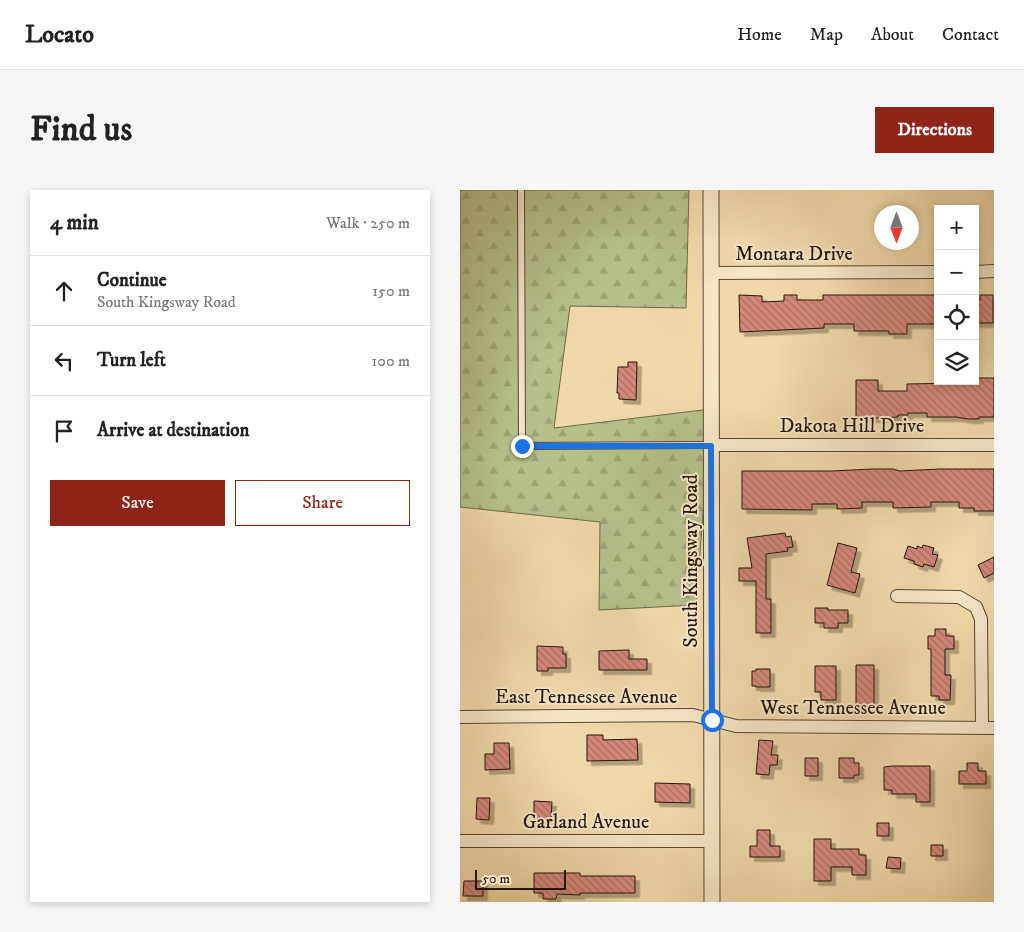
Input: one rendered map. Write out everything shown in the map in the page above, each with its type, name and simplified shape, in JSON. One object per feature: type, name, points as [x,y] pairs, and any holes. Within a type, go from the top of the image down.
[{"type":"street","name":"South Kingsway Road","points":[[710,190],[712,902]]},
{"type":"street","name":"Montara Drive","points":[[710,273],[934,272]]},
{"type":"street","points":[[979,272],[994,272]]},
{"type":"street","name":"Dakota Hill Drive","points":[[711,446],[994,445]]},
{"type":"street","points":[[897,596],[959,597],[976,607],[981,619],[988,728]]},
{"type":"street","name":"East Tennessee Avenue","points":[[460,717],[693,715],[712,720]]},
{"type":"street","name":"West Tennessee Avenue","points":[[712,720],[736,726],[988,728]]},
{"type":"street","name":"Garland Avenue","points":[[460,841],[712,841]]},
{"type":"lane","points":[[521,190],[522,446],[711,446]]},
{"type":"green space","points":[[460,190],[689,190],[686,308],[570,306],[554,428],[711,409],[696,605],[599,610],[600,522],[460,507]]},
{"type":"building","points":[[739,295],[762,296],[762,302],[784,301],[784,295],[797,295],[797,300],[823,300],[823,295],[934,295],[934,324],[907,324],[907,334],[889,334],[889,331],[854,331],[854,324],[824,324],[824,328],[740,332]]},
{"type":"building","points":[[980,295],[993,295],[993,323],[979,323]]},
{"type":"building","points":[[628,362],[637,362],[636,400],[619,399],[619,393],[617,393],[618,367],[628,367]]},
{"type":"building","points":[[979,378],[994,378],[994,417],[968,419],[927,417],[927,413],[908,413],[908,415],[898,415],[898,417],[856,419],[856,380],[878,380],[878,391],[907,391],[907,384],[979,385]]},
{"type":"building","points":[[872,469],[900,471],[994,469],[994,511],[974,511],[974,508],[959,508],[959,502],[931,502],[931,507],[893,508],[893,502],[862,502],[862,508],[837,509],[837,504],[812,504],[812,510],[742,509],[742,471]]},
{"type":"building","points":[[785,533],[786,537],[791,536],[793,547],[787,548],[788,551],[766,554],[766,599],[771,599],[771,633],[756,633],[756,581],[739,581],[739,568],[752,568],[747,538]]},
{"type":"building","points":[[838,543],[857,548],[851,572],[860,574],[855,593],[827,585]]},
{"type":"building","points":[[923,545],[934,548],[932,554],[938,555],[934,567],[924,564],[923,567],[914,564],[914,561],[904,558],[908,546],[917,549],[917,546],[922,548]]},
{"type":"building","points":[[994,557],[994,573],[984,578],[978,565]]},
{"type":"building","points":[[815,608],[848,610],[848,623],[838,623],[838,628],[824,628],[824,623],[815,623]]},
{"type":"building","points":[[935,629],[946,629],[946,636],[954,636],[954,649],[945,649],[945,675],[951,675],[950,700],[939,700],[939,696],[931,696],[931,649],[928,649],[928,636],[935,636]]},
{"type":"building","points":[[537,646],[563,647],[563,654],[566,654],[566,668],[548,668],[548,671],[537,671]]},
{"type":"building","points":[[629,650],[629,659],[647,659],[647,670],[599,670],[599,651]]},
{"type":"building","points":[[856,665],[874,665],[874,707],[856,708]]},
{"type":"building","points":[[815,666],[836,666],[836,700],[821,700],[821,692],[815,692]]},
{"type":"building","points":[[756,669],[770,669],[770,687],[752,686],[752,671],[756,671]]},
{"type":"building","points":[[587,735],[603,735],[603,740],[637,739],[638,760],[587,761]]},
{"type":"building","points":[[759,740],[773,741],[771,755],[778,755],[777,765],[770,765],[769,775],[756,774]]},
{"type":"building","points":[[494,743],[509,743],[510,769],[485,770],[485,754],[494,754]]},
{"type":"building","points":[[805,758],[818,758],[818,776],[805,776]]},
{"type":"building","points":[[839,758],[854,758],[854,763],[859,763],[859,775],[854,775],[854,778],[839,778]]},
{"type":"building","points":[[967,763],[978,763],[978,771],[986,771],[986,784],[959,784],[959,771],[967,771]]},
{"type":"building","points":[[930,766],[930,802],[916,802],[916,794],[892,794],[892,790],[884,790],[884,767]]},
{"type":"building","points":[[655,783],[690,784],[690,803],[655,802]]},
{"type":"building","points":[[477,798],[490,798],[489,820],[476,819]]},
{"type":"building","points":[[534,801],[552,802],[551,819],[534,819]]},
{"type":"building","points":[[877,823],[889,823],[889,836],[877,836]]},
{"type":"building","points":[[757,830],[770,830],[770,846],[780,846],[780,857],[750,857],[750,846],[757,846]]},
{"type":"building","points":[[814,839],[831,839],[831,849],[859,849],[859,855],[866,855],[866,875],[852,875],[852,867],[831,867],[831,881],[814,881]]},
{"type":"building","points":[[931,845],[943,845],[943,856],[931,856]]},
{"type":"building","points":[[888,857],[901,858],[900,869],[886,868]]},
{"type":"building","points":[[534,873],[580,873],[580,876],[635,876],[635,893],[557,894],[556,899],[543,899],[543,893],[534,893]]},
{"type":"building","points":[[464,881],[483,881],[483,896],[463,896]]},
{"type":"route","points":[[522,446],[711,446],[712,720]]}]
